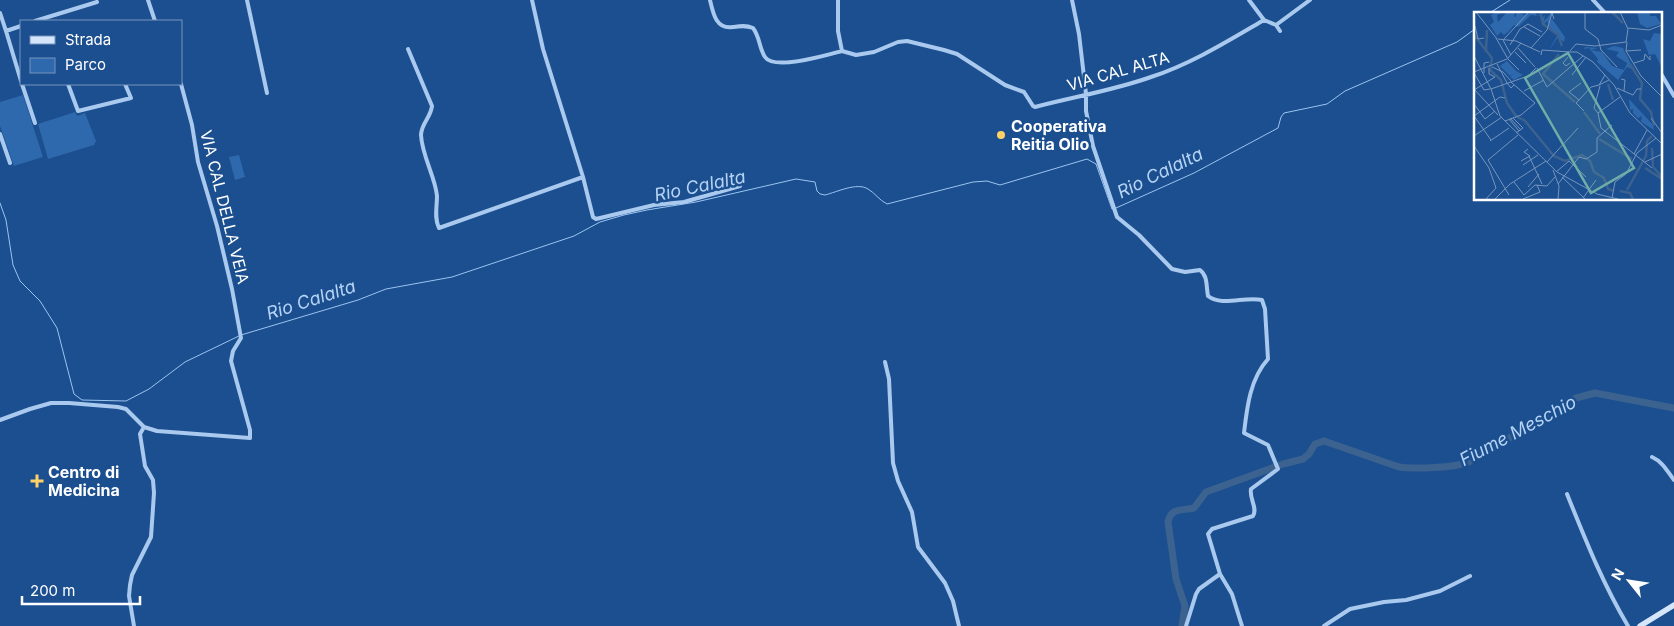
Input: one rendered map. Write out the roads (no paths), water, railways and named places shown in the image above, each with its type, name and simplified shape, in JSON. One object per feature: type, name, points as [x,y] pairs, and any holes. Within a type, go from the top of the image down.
[{"type":"main road","points":[[1640,626],[1674,605]]},
{"type":"street","points":[[148,0],[155,20]]},
{"type":"street","points":[[246,0],[267,93]]},
{"type":"street","points":[[532,0],[543,49],[584,177],[593,216],[596,219],[654,205],[684,202],[740,186]]},
{"type":"street","points":[[710,0],[718,24],[722,27],[730,28],[743,25],[753,28],[758,36],[763,54],[770,62],[777,63],[842,51],[838,31],[838,0]]},
{"type":"street","points":[[1072,0],[1079,34],[1086,94],[1086,111],[1094,146],[1117,217],[1139,235],[1172,269],[1185,272],[1203,271],[1206,275],[1208,296],[1212,299],[1222,301],[1252,298],[1262,300],[1265,309],[1268,359],[1257,372],[1247,409],[1244,433],[1268,445],[1278,468],[1277,471],[1251,489],[1250,494],[1255,510],[1253,516],[1212,529],[1208,536],[1220,574],[1232,594],[1242,626]]},
{"type":"street","points":[[1248,0],[1264,20],[1276,24],[1280,32]]},
{"type":"street","points":[[1276,24],[1310,0]]},
{"type":"street","points":[[1592,0],[1604,12]]},
{"type":"street","points":[[47,19],[97,2]]},
{"type":"street","points":[[0,13],[20,76]]},
{"type":"street","name":"VIA CAL ALTA","points":[[842,51],[856,55],[874,52],[898,42],[907,41],[944,50],[957,54],[1005,84],[1024,92],[1033,106],[1150,78],[1183,65],[1264,20]]},
{"type":"street","points":[[6,31],[20,26]]},
{"type":"street","points":[[408,49],[432,106],[421,135],[437,196],[437,223],[439,228],[584,177]]},
{"type":"street","points":[[1662,75],[1674,96]]},
{"type":"street","points":[[23,85],[35,123]]},
{"type":"street","points":[[68,85],[78,111],[131,98],[125,85]]},
{"type":"street","name":"VIA CAL DELLA VEIA","points":[[144,427],[158,431],[250,436],[231,362],[233,352],[242,338],[217,226],[198,162],[192,125],[181,85]]},
{"type":"street","points":[[0,134],[10,163]]},
{"type":"street","points":[[885,362],[889,379],[893,463],[898,481],[912,512],[918,547],[945,583],[959,626]]},
{"type":"street","points":[[0,420],[30,409],[59,403],[118,407],[129,411],[144,427],[140,434],[145,466],[153,480],[154,493],[151,537],[132,575],[130,584],[129,596],[134,626]]},
{"type":"street","points":[[1652,457],[1665,466],[1674,480]]},
{"type":"street","points":[[1566,494],[1610,597],[1628,626]]},
{"type":"street","points":[[1186,626],[1199,589],[1220,574]]},
{"type":"street","points":[[1324,626],[1350,610],[1384,602],[1406,600],[1440,591],[1470,576]]},
{"type":"waterway","name":"Rio Calalta","points":[[1491,12],[1510,0]]},
{"type":"waterway","name":"Rio Calalta","points":[[1116,208],[1194,173],[1278,128],[1284,113],[1327,104],[1345,91],[1457,42],[1474,30]]},
{"type":"waterway","name":"Rio Calalta","points":[[0,203],[6,220],[13,265],[20,281],[40,301],[57,328],[74,394],[82,400],[126,401],[149,389],[185,362],[241,335],[358,300],[386,289],[452,277],[574,236],[600,222],[624,215],[696,202],[796,179],[815,182],[817,191],[825,195],[853,187],[863,187],[887,204],[973,182],[987,181],[1000,185],[1087,159],[1096,164],[1112,209]]},
{"type":"waterway","name":"Fiume Meschio","points":[[1182,626],[1185,606],[1176,579],[1168,522],[1169,517],[1174,512],[1194,508],[1206,492],[1283,464],[1303,459],[1309,454],[1315,444],[1324,441],[1399,467],[1445,467],[1469,462],[1576,398],[1595,393],[1674,408]]},
{"type":"place","name":"Cooperativa Reitia Olio","points":[[1001,135]]},
{"type":"place","name":"Centro di Medicina","points":[[37,481]]}]
